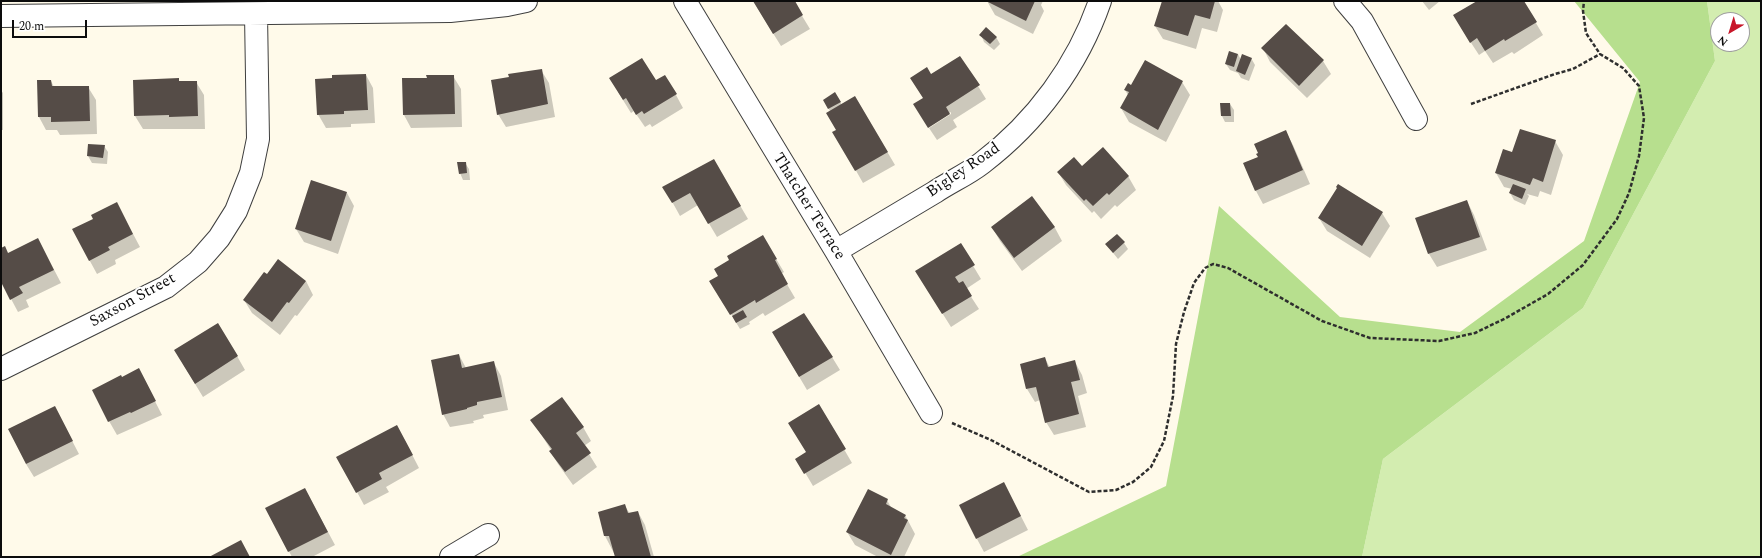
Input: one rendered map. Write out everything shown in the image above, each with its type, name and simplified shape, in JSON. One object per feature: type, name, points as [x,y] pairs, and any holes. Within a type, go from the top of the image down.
[{"type":"street","points":[[4,11],[256,14],[450,11],[508,5],[526,1]]},
{"type":"street","name":"Thatcher Terrace","points":[[685,1],[836,251],[931,414]]},
{"type":"street","name":"Bigley Road","points":[[836,251],[981,164],[1010,139],[1038,111],[1062,78],[1080,49],[1100,1]]},
{"type":"street","points":[[1345,1],[1362,21],[1416,119]]},
{"type":"street","name":"Saxson Street","points":[[1,369],[166,287],[198,262],[219,238],[236,211],[251,173],[258,139],[256,14]]},
{"type":"street","points":[[450,557],[488,536]]},
{"type":"path","points":[[931,414],[991,440],[1089,492],[1116,490],[1133,482],[1151,467],[1164,441],[1173,396],[1176,344],[1184,312],[1194,283],[1205,268],[1213,264],[1228,268],[1322,321],[1370,338],[1438,341],[1475,333],[1506,318],[1548,294],[1584,265],[1617,219],[1629,193],[1639,156],[1644,118],[1639,86],[1622,68],[1600,54],[1586,32],[1583,11],[1584,1]]},
{"type":"path","points":[[1471,104],[1573,69],[1600,54]]},
{"type":"green space","points":[[1574,1],[1707,1],[1710,24],[1710,52],[1714,52],[1715,61],[1583,308],[1383,459],[1362,557],[1017,557],[1166,486],[1219,206],[1340,317],[1460,332],[1584,241],[1640,82]]},
{"type":"green space","points":[[1707,1],[1761,1],[1761,557],[1362,557],[1383,459],[1583,308],[1715,61],[1714,52],[1750,52],[1750,12],[1710,12],[1710,24]]},
{"type":"building","points":[[753,1],[795,1],[803,15],[773,34]]},
{"type":"building","points":[[986,1],[1035,1],[1026,21]]},
{"type":"building","points":[[1162,1],[1215,1],[1210,19],[1195,15],[1188,36],[1154,26]]},
{"type":"building","points":[[1477,1],[1524,1],[1537,22],[1505,41],[1504,39],[1485,51],[1477,38],[1470,43],[1453,15]]},
{"type":"building","points":[[1286,24],[1324,60],[1299,86],[1261,48]]},
{"type":"building","points":[[986,27],[997,37],[990,44],[979,35]]},
{"type":"building","points":[[1229,51],[1238,54],[1234,67],[1225,64]]},
{"type":"building","points":[[1242,54],[1252,58],[1245,75],[1236,71]]},
{"type":"building","points":[[960,56],[980,85],[946,107],[950,114],[928,128],[913,104],[923,98],[910,78],[927,67],[931,74]]},
{"type":"building","points":[[642,58],[656,80],[665,75],[677,94],[644,114],[642,111],[636,115],[626,98],[623,100],[609,78]]},
{"type":"building","points":[[1145,60],[1183,81],[1158,130],[1120,108],[1129,92],[1124,90],[1128,83],[1131,85]]},
{"type":"building","points":[[542,69],[548,104],[497,115],[491,80],[509,77],[508,74]]},
{"type":"building","points":[[366,74],[368,110],[344,111],[344,114],[317,115],[315,79],[332,78],[332,75]]},
{"type":"building","points":[[426,75],[454,75],[455,114],[403,115],[402,78],[427,78]]},
{"type":"building","points":[[179,78],[179,81],[197,81],[198,116],[134,116],[133,80]]},
{"type":"building","points":[[37,80],[51,80],[52,86],[89,86],[90,121],[51,122],[51,117],[38,117]]},
{"type":"building","points":[[835,92],[841,102],[828,109],[823,100]]},
{"type":"building","points":[[855,96],[888,152],[855,171],[832,132],[836,130],[826,113]]},
{"type":"building","points":[[1220,103],[1230,103],[1231,116],[1221,116]]},
{"type":"building","points":[[1520,129],[1556,140],[1543,182],[1533,178],[1530,185],[1495,173],[1503,149],[1512,152]]},
{"type":"building","points":[[1286,130],[1303,170],[1255,191],[1243,163],[1258,157],[1254,144]]},
{"type":"building","points":[[88,144],[105,145],[103,158],[87,156]]},
{"type":"building","points":[[1103,147],[1129,176],[1109,195],[1107,193],[1093,206],[1086,199],[1084,201],[1057,172],[1074,157],[1082,166]]},
{"type":"building","points":[[714,159],[741,206],[708,224],[690,193],[672,203],[662,187]]},
{"type":"building","points":[[457,162],[466,162],[467,173],[459,174]]},
{"type":"building","points":[[311,180],[347,192],[331,241],[295,229]]},
{"type":"building","points":[[1338,184],[1383,212],[1362,246],[1318,218]]},
{"type":"building","points":[[1513,184],[1526,189],[1522,199],[1509,193]]},
{"type":"building","points":[[1032,196],[1055,227],[1014,258],[991,227]]},
{"type":"building","points":[[1467,200],[1480,237],[1428,254],[1415,218]]},
{"type":"building","points":[[117,202],[133,234],[108,247],[110,250],[89,261],[72,229],[93,219],[91,215]]},
{"type":"building","points":[[1117,234],[1125,242],[1113,253],[1105,244]]},
{"type":"building","points":[[763,235],[777,259],[775,260],[788,284],[756,303],[755,300],[730,315],[709,281],[718,276],[714,269],[729,260],[727,256]]},
{"type":"building","points":[[38,238],[54,270],[19,287],[23,293],[10,300],[1,282],[1,248],[5,246],[8,253]]},
{"type":"building","points":[[961,243],[975,265],[955,277],[959,283],[963,281],[972,296],[942,314],[915,271]]},
{"type":"building","points":[[278,259],[306,281],[289,303],[287,302],[272,322],[243,300],[264,272],[267,274]]},
{"type":"building","points":[[743,310],[747,317],[736,323],[732,316]]},
{"type":"building","points":[[804,313],[833,357],[799,377],[772,332]]},
{"type":"building","points":[[218,323],[238,356],[195,384],[174,350]]},
{"type":"building","points":[[459,354],[462,368],[494,361],[502,397],[477,402],[477,405],[467,409],[442,415],[431,360]]},
{"type":"building","points":[[1045,357],[1048,367],[1075,360],[1080,380],[1071,382],[1079,414],[1045,423],[1036,387],[1026,389],[1020,364]]},
{"type":"building","points":[[139,368],[156,401],[108,422],[92,390],[121,375],[122,377]]},
{"type":"building","points":[[562,397],[584,427],[576,433],[591,453],[565,472],[549,451],[552,449],[530,420]]},
{"type":"building","points":[[819,404],[846,449],[804,474],[795,459],[806,452],[788,423]]},
{"type":"building","points":[[55,406],[73,441],[26,464],[8,429]]},
{"type":"building","points":[[397,425],[413,455],[379,473],[382,479],[356,493],[336,457]]},
{"type":"building","points":[[1004,482],[1021,516],[976,539],[959,505]]},
{"type":"building","points":[[305,488],[328,532],[288,552],[265,508]]},
{"type":"building","points":[[868,489],[888,499],[886,504],[906,515],[904,518],[908,520],[891,555],[846,532]]},
{"type":"building","points":[[625,504],[628,513],[638,511],[651,557],[615,557],[609,536],[604,536],[598,512]]},
{"type":"building","points":[[241,540],[250,557],[209,557]]}]
